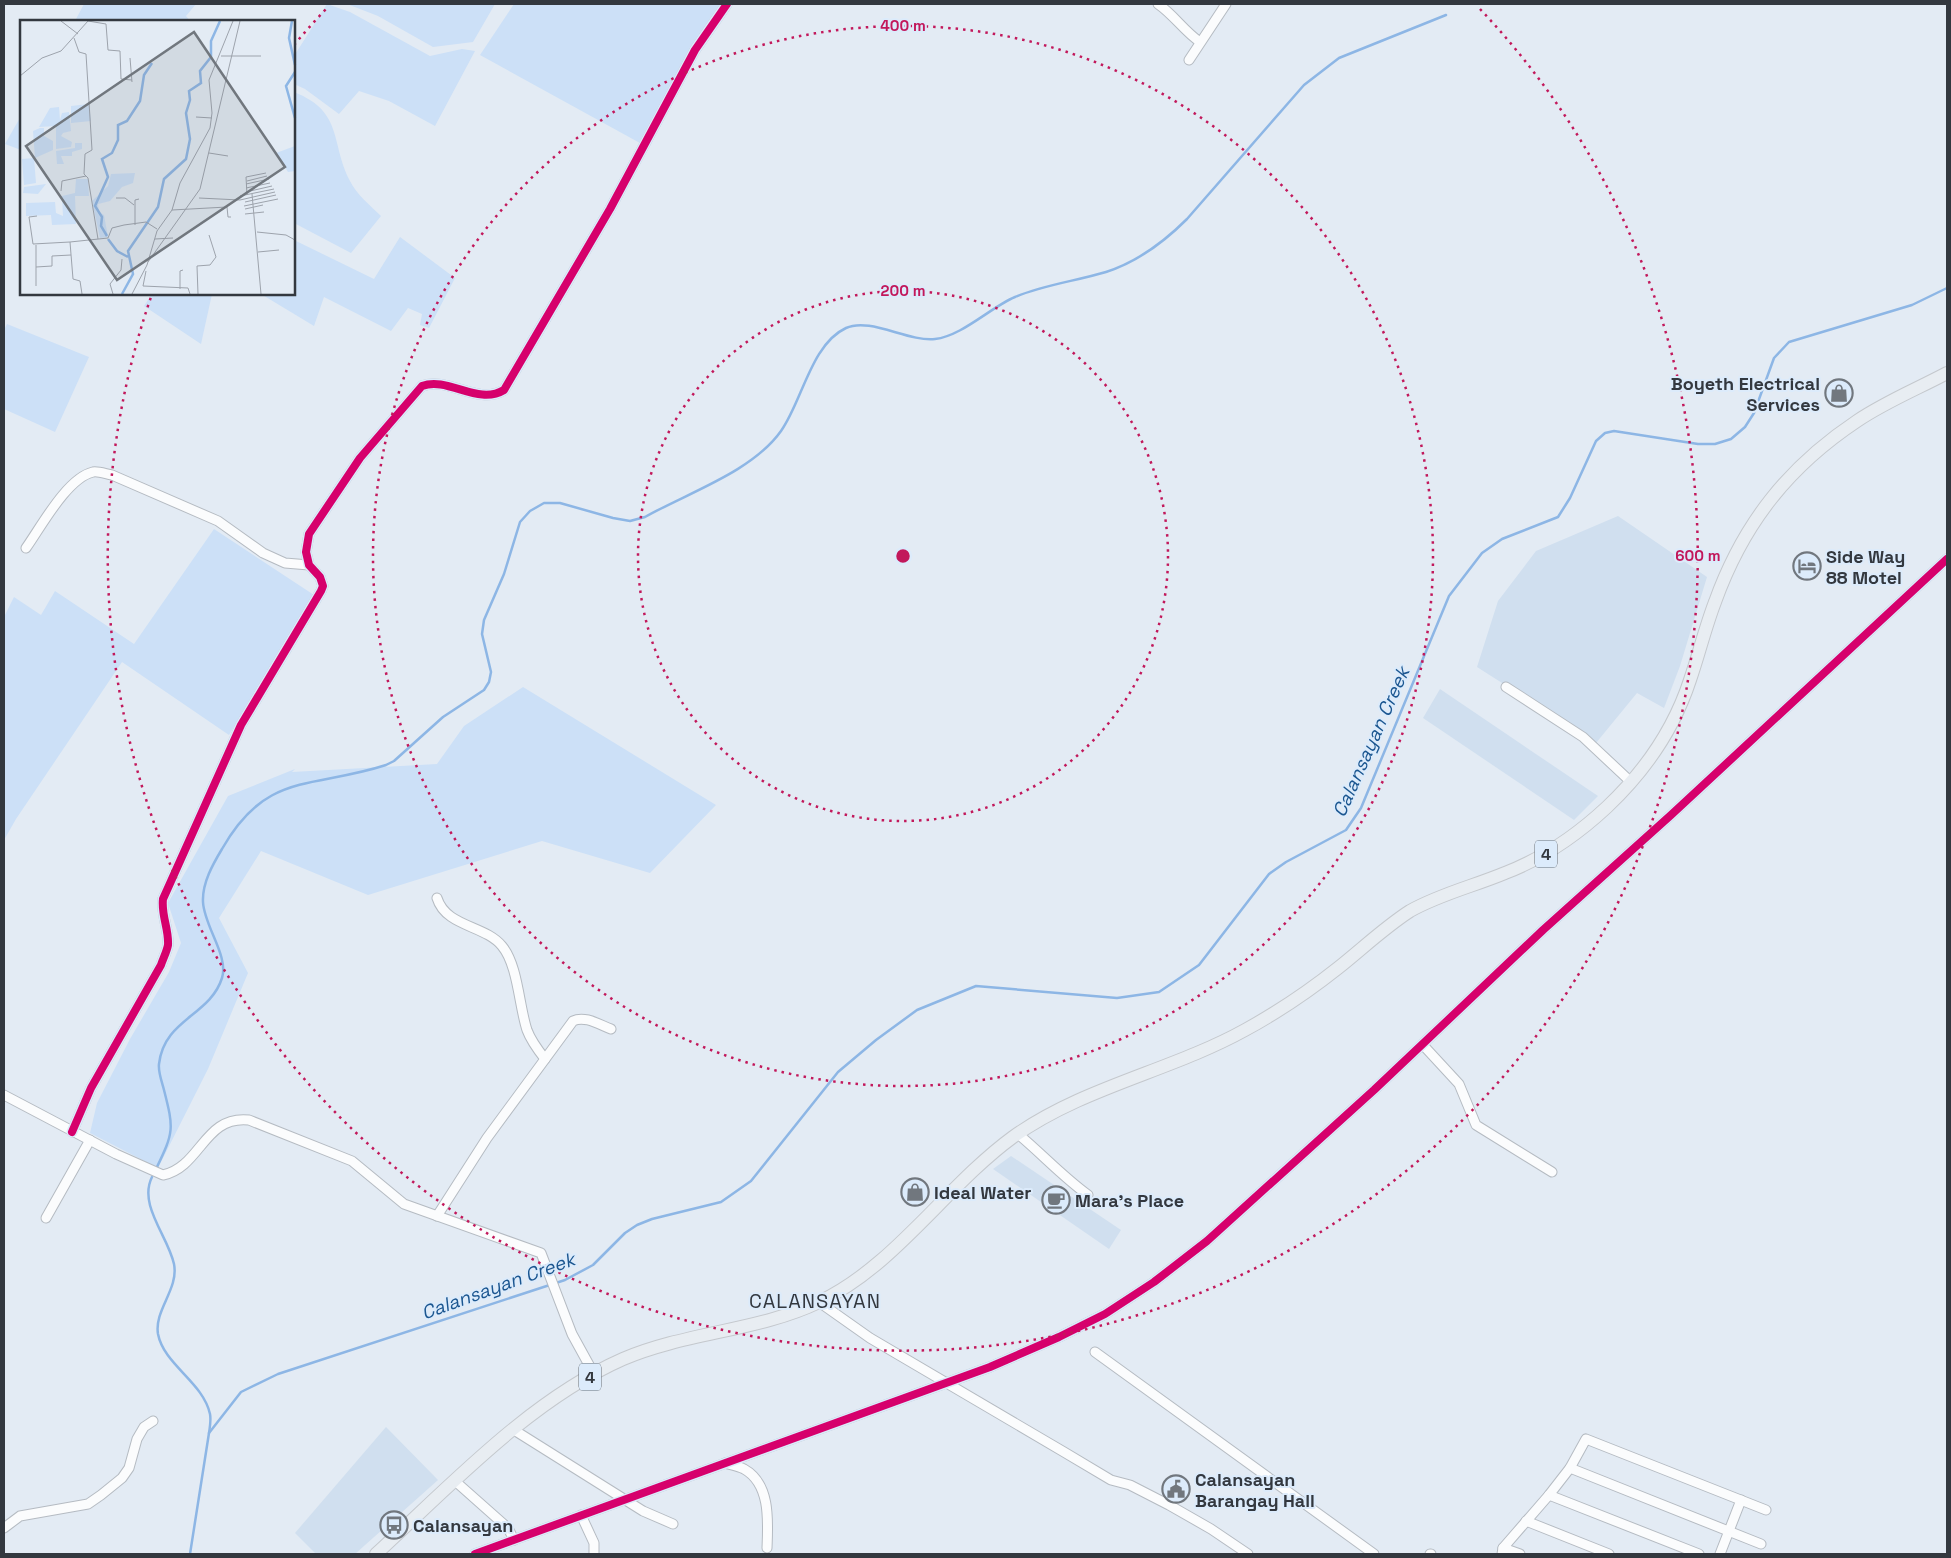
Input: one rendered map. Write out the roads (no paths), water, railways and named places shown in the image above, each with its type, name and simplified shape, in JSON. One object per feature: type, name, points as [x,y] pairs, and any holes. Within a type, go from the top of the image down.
[{"type":"highway","name":"4","points":[[376,1554],[514,1430],[548,1403],[594,1374],[623,1359],[654,1348],[791,1313],[819,1302],[851,1283],[876,1263],[981,1163],[1018,1134],[1076,1102],[1241,1033],[1313,987],[1408,913],[1460,889],[1510,872],[1562,844],[1593,820],[1631,782],[1662,741],[1677,713],[1724,578],[1748,530],[1761,509],[1807,459],[1833,438],[1880,407],[1947,373]]},
{"type":"street","points":[[72,1132],[92,1088],[161,965],[168,946],[162,909],[163,899],[241,725],[323,586],[320,577],[309,565],[306,552],[311,529],[360,458],[414,392],[428,384],[487,395],[497,394],[504,390],[620,192],[695,50],[727,4]]},
{"type":"street","points":[[1158,4],[1172,15],[1186,33],[1200,42]]},
{"type":"street","points":[[1189,60],[1226,4]]},
{"type":"street","points":[[26,548],[64,494],[80,478],[93,472],[112,475],[218,521],[263,552],[285,563],[309,565]]},
{"type":"street","points":[[475,1554],[948,1383],[1059,1337],[1105,1314],[1154,1282],[1208,1241],[1423,1045],[1543,930],[1671,815],[1947,559]]},
{"type":"street","points":[[1506,687],[1583,738],[1631,782]]},
{"type":"street","points":[[437,898],[444,913],[494,938],[504,948],[509,959],[526,1030],[532,1042],[545,1059]]},
{"type":"street","points":[[437,1216],[487,1138],[567,1029],[580,1018],[611,1030]]},
{"type":"street","points":[[1423,1045],[1459,1084],[1476,1125],[1552,1172]]},
{"type":"street","points":[[4,1095],[153,1173],[163,1175],[179,1168],[220,1124],[236,1119],[249,1120],[352,1161],[404,1204],[541,1253],[546,1262],[563,1315],[594,1374]]},
{"type":"street","points":[[1018,1134],[1055,1166],[1065,1178],[1088,1195]]},
{"type":"street","points":[[46,1218],[90,1140]]},
{"type":"street","points":[[819,1302],[870,1338],[1111,1480],[1130,1485],[1212,1529],[1248,1554]]},
{"type":"street","points":[[1095,1352],[1374,1554]]},
{"type":"street","points":[[4,1528],[20,1516],[88,1504],[101,1496],[122,1478],[129,1468],[136,1439],[144,1427],[153,1420]]},
{"type":"street","points":[[514,1430],[627,1499],[643,1511],[673,1524]]},
{"type":"street","points":[[1520,1554],[1502,1551],[1570,1468],[1586,1438],[1766,1510]]},
{"type":"street","points":[[725,1463],[744,1469],[756,1480],[765,1496],[767,1548]]},
{"type":"street","points":[[1570,1468],[1760,1544]]},
{"type":"street","points":[[455,1481],[508,1528],[514,1540]]},
{"type":"street","points":[[1549,1495],[1699,1554]]},
{"type":"street","points":[[1720,1554],[1741,1500]]},
{"type":"street","points":[[581,1515],[594,1542],[594,1554]]},
{"type":"street","points":[[1526,1521],[1609,1554]]},
{"type":"waterway","points":[[156,1169],[169,1138],[171,1122],[159,1070],[163,1049],[169,1037],[178,1027],[208,1001],[216,991],[222,978],[222,960],[207,921],[203,902],[204,888],[212,867],[239,824],[256,806],[274,794],[293,787],[386,765],[394,761],[443,717],[484,690],[489,682],[491,672],[482,634],[484,620],[504,574],[520,522],[530,511],[544,503],[560,503],[630,521],[645,517],[736,470],[769,445],[788,419],[808,375],[824,347],[834,336],[846,328],[856,325],[878,327],[924,339],[945,337],[956,333],[1015,297],[1037,289],[1106,272],[1128,263],[1169,236],[1187,219],[1304,85],[1339,58],[1446,15]]},
{"type":"waterway","name":"Calansayan Creek","points":[[190,1554],[209,1433],[241,1392],[278,1374],[565,1280],[593,1265],[625,1233],[637,1225],[652,1219],[721,1202],[751,1181],[838,1072],[876,1040],[917,1010],[976,986],[1117,998],[1159,992],[1199,965],[1269,874],[1286,862],[1346,830],[1361,808],[1449,596],[1482,553],[1502,539],[1558,517],[1570,498],[1596,441],[1605,433],[1614,431],[1698,444],[1715,444],[1731,439],[1745,427],[1754,413],[1774,358],[1789,342],[1912,305],[1947,288]]},
{"type":"waterway","points":[[152,1177],[149,1188],[151,1209],[171,1253],[175,1273],[160,1316],[158,1334],[168,1355],[200,1392],[206,1403],[210,1416],[209,1433]]},
{"type":"place","name":"Boyeth Electrical Services","points":[[1839,393]]},
{"type":"place","name":"Side Way 88 Motel","points":[[1807,566]]},
{"type":"place","name":"Ideal Water","points":[[915,1192]]},
{"type":"place","name":"Mara's Place","points":[[1056,1200]]},
{"type":"place","name":"Calansayan Barangay Hall","points":[[1176,1489]]},
{"type":"place","name":"Calansayan","points":[[394,1525]]},
{"type":"district","name":"CALANSAYAN","points":[[815,1301]]}]
